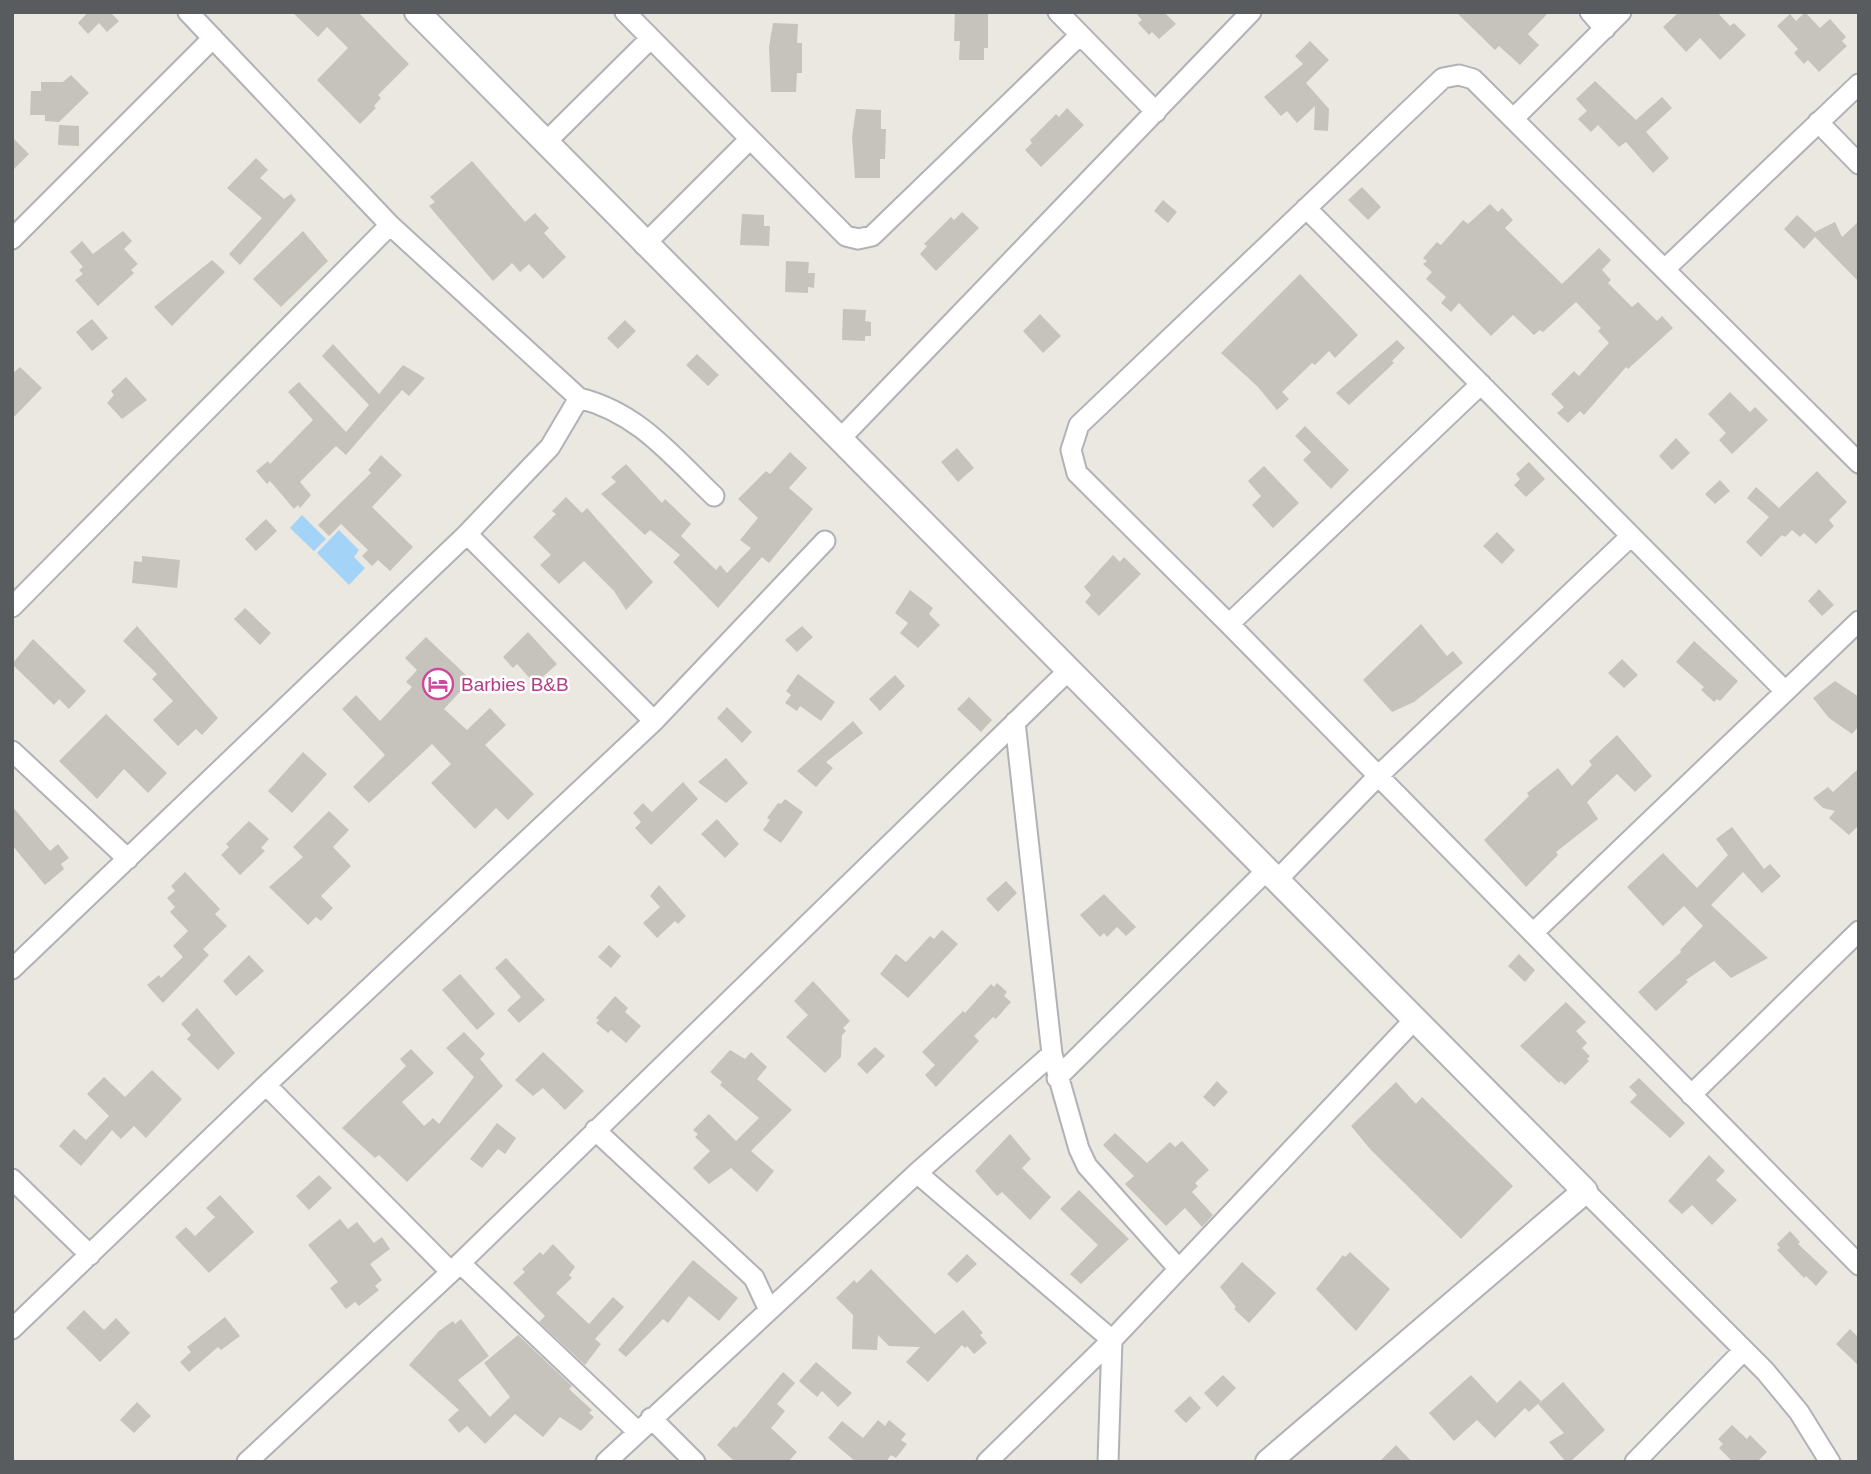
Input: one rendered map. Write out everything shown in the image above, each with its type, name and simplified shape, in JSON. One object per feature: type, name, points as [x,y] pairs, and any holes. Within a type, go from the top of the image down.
[{"type":"street","points":[[188,12],[390,225],[579,398],[617,410],[637,422],[714,496]]},
{"type":"street","points":[[417,12],[645,245],[1070,668],[1744,1350],[1799,1412],[1830,1462]]},
{"type":"street","points":[[625,12],[846,236],[865,239],[872,236],[1080,35]]},
{"type":"street","points":[[1058,12],[1156,112]]},
{"type":"street","points":[[1590,12],[1605,29]]},
{"type":"street","points":[[1513,119],[1621,12]]},
{"type":"street","points":[[841,438],[1156,112],[1241,16]]},
{"type":"street","points":[[12,239],[213,38]]},
{"type":"street","points":[[545,143],[650,39]]},
{"type":"street","points":[[1859,463],[1473,79],[1459,75],[1443,78],[1079,425],[1071,450],[1077,473],[1230,624],[1859,1265]]},
{"type":"street","points":[[1665,269],[1859,83]]},
{"type":"street","points":[[1818,122],[1859,164]]},
{"type":"street","points":[[645,245],[750,139]]},
{"type":"street","points":[[1306,208],[1785,691]]},
{"type":"street","points":[[12,607],[390,225]]},
{"type":"street","points":[[1230,624],[1481,384]]},
{"type":"street","points":[[12,969],[467,534],[550,447],[579,398]]},
{"type":"street","points":[[467,534],[654,721]]},
{"type":"street","points":[[1057,1078],[1630,536]]},
{"type":"street","points":[[12,1329],[266,1085],[654,721],[825,541]]},
{"type":"street","points":[[1533,933],[1859,621]]},
{"type":"street","points":[[247,1462],[455,1267],[1070,668]]},
{"type":"street","points":[[1015,722],[1052,1054],[1057,1078],[1087,1166],[1178,1268]]},
{"type":"street","points":[[12,751],[128,859]]},
{"type":"street","points":[[1691,1095],[1859,931]]},
{"type":"street","points":[[987,1462],[1112,1340],[1416,1019]]},
{"type":"street","points":[[606,1462],[917,1173],[1052,1054]]},
{"type":"street","points":[[266,1085],[455,1267],[644,1424],[695,1462]]},
{"type":"street","points":[[595,1130],[754,1278],[769,1310]]},
{"type":"street","points":[[917,1173],[1112,1340]]},
{"type":"street","points":[[12,1179],[90,1255]]},
{"type":"street","points":[[1268,1462],[1585,1191]]},
{"type":"street","points":[[754,1278],[794,1286]]},
{"type":"street","points":[[1108,1462],[1112,1340]]},
{"type":"street","points":[[1635,1462],[1744,1350]]},
{"type":"water","points":[[302,515],[326,539],[314,551],[290,528]]},
{"type":"water","points":[[339,530],[359,550],[354,557],[365,568],[349,585],[317,553]]},
{"type":"building","points":[[88,12],[110,12],[119,21],[107,32],[99,23],[88,34],[78,23]]},
{"type":"building","points":[[292,12],[358,12],[409,64],[378,95],[381,98],[374,106],[376,108],[360,124],[317,80],[348,48],[327,27],[318,37]]},
{"type":"building","points":[[955,12],[988,12],[988,48],[984,48],[984,60],[959,60],[960,41],[954,41]]},
{"type":"building","points":[[1135,12],[1164,12],[1176,24],[1159,39],[1152,32],[1149,35],[1138,23],[1142,20]]},
{"type":"building","points":[[1456,12],[1549,12],[1528,34],[1539,45],[1520,65],[1499,46],[1495,50]]},
{"type":"building","points":[[1679,12],[1717,12],[1730,26],[1734,23],[1746,35],[1720,60],[1700,38],[1686,52],[1663,27]]},
{"type":"building","points":[[1805,12],[1820,28],[1830,19],[1846,37],[1842,41],[1847,46],[1819,72],[1808,60],[1804,64],[1794,53],[1798,49],[1777,26],[1790,14],[1796,21]]},
{"type":"building","points":[[773,23],[798,24],[797,43],[802,43],[802,73],[797,73],[796,92],[771,92],[769,47]]},
{"type":"building","points":[[1310,41],[1329,60],[1306,83],[1329,109],[1328,131],[1314,130],[1315,106],[1297,123],[1287,111],[1281,116],[1264,97],[1303,64],[1295,56]]},
{"type":"building","points":[[71,75],[89,93],[59,122],[45,121],[45,115],[30,115],[31,91],[41,91],[41,82],[63,82]]},
{"type":"building","points":[[1595,81],[1636,120],[1662,97],[1672,108],[1646,132],[1669,158],[1653,173],[1626,142],[1619,147],[1598,125],[1591,132],[1578,119],[1587,111],[1576,99]]},
{"type":"building","points":[[1067,108],[1084,125],[1041,167],[1025,150],[1032,143],[1030,140],[1056,114],[1059,117]]},
{"type":"building","points":[[856,109],[881,110],[881,129],[886,129],[885,159],[880,159],[880,178],[855,178],[852,137]]},
{"type":"building","points":[[59,125],[79,126],[79,146],[58,145]]},
{"type":"building","points":[[12,137],[29,154],[12,171]]},
{"type":"building","points":[[256,158],[268,170],[260,178],[284,199],[291,194],[296,200],[240,265],[229,254],[262,218],[227,188]]},
{"type":"building","points":[[472,161],[525,222],[535,213],[549,228],[544,233],[566,257],[543,279],[529,264],[520,272],[512,263],[493,281],[429,206],[435,202],[430,197]]},
{"type":"building","points":[[1362,187],[1381,207],[1368,220],[1348,200]]},
{"type":"building","points":[[1163,200],[1177,212],[1168,223],[1154,211]]},
{"type":"building","points":[[1490,204],[1498,212],[1502,208],[1513,220],[1505,228],[1562,284],[1599,248],[1611,260],[1602,270],[1611,280],[1608,283],[1632,307],[1638,302],[1657,321],[1662,316],[1673,328],[1628,369],[1626,367],[1584,415],[1580,411],[1568,423],[1557,413],[1564,407],[1551,394],[1574,371],[1579,376],[1609,343],[1598,331],[1601,328],[1576,302],[1543,332],[1540,330],[1534,335],[1513,315],[1491,336],[1459,303],[1451,312],[1441,303],[1446,297],[1426,279],[1432,272],[1423,264],[1427,261],[1423,258],[1437,242],[1441,245],[1463,220],[1468,224]]},
{"type":"building","points":[[962,212],[979,228],[936,271],[920,254],[927,246],[924,244],[951,217],[954,220]]},
{"type":"building","points":[[742,214],[764,215],[764,226],[770,226],[769,246],[740,245]]},
{"type":"building","points":[[1797,215],[1815,232],[1835,222],[1842,237],[1859,221],[1859,282],[1815,237],[1804,249],[1784,229]]},
{"type":"building","points":[[123,231],[132,241],[124,249],[138,264],[131,270],[134,273],[98,306],[75,280],[83,274],[79,270],[83,267],[70,252],[82,241],[93,254]]},
{"type":"building","points":[[303,231],[328,261],[281,307],[253,279]]},
{"type":"building","points":[[212,260],[225,272],[172,326],[154,307]]},
{"type":"building","points":[[786,261],[809,262],[808,273],[815,273],[814,288],[808,287],[808,293],[785,292]]},
{"type":"building","points":[[1300,274],[1358,335],[1335,358],[1329,351],[1315,365],[1312,363],[1282,392],[1289,399],[1277,410],[1258,387],[1221,353]]},
{"type":"building","points":[[843,309],[866,310],[865,321],[871,322],[871,336],[865,336],[865,341],[842,340]]},
{"type":"building","points":[[1040,314],[1061,336],[1043,353],[1023,331]]},
{"type":"building","points":[[92,319],[108,338],[92,351],[76,332]]},
{"type":"building","points":[[625,320],[636,331],[618,349],[607,338]]},
{"type":"building","points":[[1397,340],[1405,348],[1392,361],[1394,363],[1349,405],[1336,393]]},
{"type":"building","points":[[333,344],[379,394],[403,365],[425,378],[409,396],[402,390],[346,455],[336,446],[300,482],[311,495],[300,508],[298,505],[294,509],[270,481],[267,484],[256,471],[268,461],[270,464],[313,420],[288,392],[299,382],[346,432],[369,405],[322,356]]},
{"type":"building","points":[[697,354],[719,375],[708,386],[686,365]]},
{"type":"building","points":[[20,367],[42,388],[12,419],[12,374]]},
{"type":"building","points":[[126,377],[147,400],[122,419],[107,403],[114,395],[111,391]]},
{"type":"building","points":[[1730,392],[1750,412],[1755,407],[1768,420],[1732,454],[1719,440],[1726,433],[1708,414]]},
{"type":"building","points":[[1305,426],[1349,470],[1331,489],[1303,460],[1311,452],[1295,436]]},
{"type":"building","points":[[1676,438],[1690,453],[1672,470],[1659,456]]},
{"type":"building","points":[[957,448],[974,468],[958,482],[941,462]]},
{"type":"building","points":[[790,452],[807,468],[789,488],[813,509],[769,563],[762,557],[718,608],[673,562],[680,555],[650,530],[645,535],[601,494],[616,482],[611,477],[626,464],[662,503],[665,499],[691,524],[681,536],[716,570],[720,565],[727,573],[751,548],[740,540],[758,518],[738,499],[766,471],[770,474]]},
{"type":"building","points":[[381,455],[402,475],[372,507],[413,547],[390,571],[378,560],[372,566],[362,556],[368,550],[341,524],[329,536],[318,525],[371,473],[368,470]]},
{"type":"building","points":[[1529,462],[1545,479],[1526,497],[1514,485],[1520,479],[1516,474]]},
{"type":"building","points":[[1264,466],[1299,503],[1273,528],[1252,505],[1261,496],[1248,481]]},
{"type":"building","points":[[1817,471],[1847,502],[1829,520],[1834,526],[1816,544],[1804,533],[1800,537],[1792,530],[1785,537],[1782,535],[1761,557],[1746,542],[1769,517],[1747,498],[1756,487],[1779,508]]},
{"type":"building","points":[[1720,480],[1730,491],[1715,504],[1705,494]]},
{"type":"building","points":[[566,497],[582,513],[587,508],[653,582],[626,610],[614,591],[584,561],[559,584],[540,565],[551,555],[533,537],[556,514],[552,511]]},
{"type":"building","points":[[266,519],[277,531],[256,551],[245,539]]},
{"type":"building","points":[[1497,532],[1515,550],[1502,564],[1483,546]]},
{"type":"building","points":[[1113,555],[1120,562],[1124,557],[1141,574],[1099,616],[1085,602],[1091,595],[1084,587]]},
{"type":"building","points":[[142,556],[180,560],[177,588],[132,583],[134,561],[142,562]]},
{"type":"building","points":[[1819,589],[1834,605],[1822,616],[1808,601]]},
{"type":"building","points":[[910,590],[933,608],[929,614],[940,625],[918,648],[900,633],[908,623],[895,613]]},
{"type":"building","points":[[245,608],[271,633],[260,645],[234,619]]},
{"type":"building","points":[[1421,624],[1447,656],[1453,651],[1463,663],[1414,702],[1392,712],[1363,680]]},
{"type":"building","points":[[137,626],[218,718],[202,735],[196,729],[178,746],[153,720],[173,701],[152,679],[157,674],[123,641]]},
{"type":"building","points":[[802,626],[813,637],[797,652],[785,640]]},
{"type":"building","points":[[528,632],[557,664],[535,684],[517,664],[513,668],[503,657]]},
{"type":"building","points":[[426,637],[471,680],[444,709],[467,730],[490,708],[506,725],[485,745],[534,794],[508,820],[496,808],[475,829],[431,783],[451,764],[432,744],[369,803],[353,787],[385,755],[342,709],[356,695],[380,721],[412,687],[406,682],[417,670],[405,658]]},
{"type":"building","points":[[33,639],[86,691],[69,709],[59,699],[54,705],[12,664]]},
{"type":"building","points":[[1694,641],[1738,681],[1720,701],[1717,699],[1714,702],[1701,690],[1704,687],[1676,662]]},
{"type":"building","points":[[1622,659],[1638,675],[1624,688],[1608,673]]},
{"type":"building","points":[[798,674],[835,702],[821,721],[800,706],[797,711],[785,703],[791,695],[786,691]]},
{"type":"building","points":[[895,675],[905,686],[880,711],[869,699]]},
{"type":"building","points":[[1835,681],[1859,697],[1859,726],[1852,734],[1829,718],[1813,698]]},
{"type":"building","points":[[969,697],[992,720],[981,732],[957,709]]},
{"type":"building","points":[[727,707],[752,732],[742,743],[717,718]]},
{"type":"building","points":[[106,714],[167,773],[148,793],[124,769],[97,799],[59,761]]},
{"type":"building","points":[[853,721],[863,733],[826,762],[833,768],[816,787],[797,771]]},
{"type":"building","points":[[1617,735],[1652,776],[1635,792],[1617,774],[1587,802],[1598,819],[1556,852],[1558,855],[1526,887],[1484,840],[1529,796],[1527,793],[1558,768],[1572,786],[1592,765],[1589,761]]},
{"type":"building","points":[[303,752],[327,774],[292,813],[268,791]]},
{"type":"building","points":[[726,758],[748,783],[726,803],[698,782]]},
{"type":"building","points":[[1859,768],[1859,825],[1849,835],[1829,818],[1835,811],[1823,808],[1813,798],[1828,787],[1833,792]]},
{"type":"building","points":[[683,782],[698,799],[651,845],[635,828],[641,822],[633,813],[643,803],[652,812]]},
{"type":"building","points":[[785,799],[803,812],[781,843],[763,830],[770,820],[767,818],[778,803],[781,804]]},
{"type":"building","points":[[12,806],[50,851],[58,844],[69,858],[61,864],[64,869],[45,885],[12,845]]},
{"type":"building","points":[[329,811],[349,830],[333,847],[351,866],[321,896],[333,908],[321,921],[316,917],[308,925],[269,887],[303,857],[293,847]]},
{"type":"building","points":[[717,819],[739,844],[725,858],[701,834]]},
{"type":"building","points":[[249,821],[269,839],[261,848],[265,851],[240,875],[221,855],[229,847],[226,844]]},
{"type":"building","points":[[1732,827],[1764,869],[1770,864],[1781,876],[1762,893],[1743,872],[1711,905],[1768,958],[1731,978],[1714,961],[1686,980],[1688,982],[1656,1011],[1638,992],[1681,952],[1703,926],[1684,906],[1663,926],[1627,887],[1663,853],[1697,888],[1728,855],[1716,839]]},
{"type":"building","points":[[185,872],[220,909],[215,914],[227,926],[203,949],[209,955],[163,1003],[147,985],[159,975],[161,978],[183,957],[173,946],[188,931],[170,912],[175,907],[167,898],[175,891],[171,886]]},
{"type":"building","points":[[1006,881],[1017,893],[998,912],[986,899]]},
{"type":"building","points":[[659,885],[686,916],[678,924],[675,921],[657,938],[643,923],[660,907],[650,896]]},
{"type":"building","points":[[1104,894],[1136,927],[1126,936],[1117,927],[1107,937],[1104,933],[1100,937],[1080,915]]},
{"type":"building","points":[[942,930],[958,944],[908,998],[880,974],[896,954],[906,962],[930,936],[934,939]]},
{"type":"building","points":[[609,945],[621,956],[611,968],[598,957]]},
{"type":"building","points":[[1519,954],[1535,970],[1525,982],[1508,966]]},
{"type":"building","points":[[249,955],[264,971],[236,996],[223,981]]},
{"type":"building","points":[[506,958],[545,1000],[519,1023],[507,1010],[521,997],[495,968]]},
{"type":"building","points":[[460,974],[495,1014],[477,1030],[442,990]]},
{"type":"building","points":[[813,981],[850,1021],[843,1028],[846,1031],[842,1035],[841,1057],[825,1073],[786,1037],[808,1015],[794,1001]]},
{"type":"building","points":[[997,983],[1007,992],[1004,996],[1011,1002],[996,1019],[993,1017],[974,1036],[979,1041],[936,1087],[925,1075],[935,1065],[922,1052],[963,1011],[965,1013],[991,984],[994,987]]},
{"type":"building","points":[[615,996],[628,1008],[625,1012],[641,1026],[626,1043],[611,1030],[608,1033],[596,1023],[599,1020],[596,1018]]},
{"type":"building","points":[[1566,1002],[1586,1022],[1576,1031],[1587,1043],[1582,1048],[1590,1056],[1587,1059],[1589,1061],[1565,1085],[1561,1081],[1559,1083],[1520,1046]]},
{"type":"building","points":[[197,1008],[235,1053],[218,1070],[187,1039],[191,1035],[181,1024]]},
{"type":"building","points":[[464,1032],[485,1054],[480,1059],[503,1086],[407,1182],[379,1155],[375,1158],[342,1128],[406,1066],[400,1059],[411,1049],[434,1073],[402,1102],[424,1126],[433,1118],[439,1124],[474,1077],[446,1048]]},
{"type":"building","points":[[875,1047],[885,1056],[867,1074],[857,1064]]},
{"type":"building","points":[[730,1050],[745,1059],[751,1052],[767,1067],[757,1079],[792,1110],[751,1151],[774,1171],[757,1192],[731,1168],[709,1184],[693,1168],[710,1151],[695,1137],[698,1134],[693,1130],[709,1114],[736,1141],[759,1118],[720,1085],[722,1082],[710,1072]]},
{"type":"building","points":[[543,1052],[584,1091],[565,1110],[543,1088],[533,1096],[515,1080]]},
{"type":"building","points":[[152,1070],[182,1099],[146,1138],[134,1126],[121,1139],[112,1130],[81,1166],[59,1146],[74,1129],[86,1140],[109,1116],[87,1094],[104,1077],[125,1097]]},
{"type":"building","points":[[1639,1078],[1685,1123],[1670,1138],[1630,1102],[1637,1095],[1629,1087]]},
{"type":"building","points":[[1217,1081],[1228,1092],[1214,1107],[1203,1097]]},
{"type":"building","points":[[1396,1082],[1416,1104],[1422,1097],[1513,1186],[1461,1239],[1371,1150],[1351,1126]]},
{"type":"building","points":[[497,1123],[516,1138],[505,1154],[498,1149],[482,1168],[470,1159]]},
{"type":"building","points":[[1115,1133],[1147,1163],[1170,1142],[1175,1147],[1182,1141],[1209,1170],[1195,1183],[1198,1186],[1192,1192],[1213,1215],[1202,1227],[1185,1208],[1166,1226],[1125,1184],[1134,1176],[1103,1145]]},
{"type":"building","points":[[1010,1134],[1031,1159],[1022,1168],[1051,1197],[1030,1220],[1002,1192],[997,1196],[975,1171]]},
{"type":"building","points":[[1709,1155],[1725,1171],[1716,1180],[1737,1200],[1712,1225],[1692,1205],[1682,1214],[1668,1201]]},
{"type":"building","points":[[319,1175],[332,1188],[309,1210],[296,1196]]},
{"type":"building","points":[[1079,1190],[1129,1239],[1081,1284],[1070,1274],[1098,1245],[1060,1209]]},
{"type":"building","points":[[220,1195],[254,1232],[209,1273],[175,1237],[186,1227],[195,1236],[215,1217],[206,1208]]},
{"type":"building","points":[[340,1219],[348,1229],[357,1222],[374,1243],[382,1237],[390,1249],[370,1264],[382,1280],[375,1286],[379,1290],[359,1306],[355,1302],[346,1309],[330,1288],[338,1282],[308,1245]]},
{"type":"building","points":[[1790,1231],[1800,1242],[1798,1244],[1828,1272],[1816,1286],[1806,1276],[1804,1278],[1777,1250],[1780,1248],[1777,1244]]},
{"type":"building","points":[[553,1244],[575,1267],[569,1275],[572,1278],[556,1293],[589,1324],[613,1297],[624,1307],[595,1339],[601,1344],[585,1365],[539,1322],[545,1316],[513,1283],[525,1272],[522,1269],[540,1252],[543,1255]]},
{"type":"building","points":[[1350,1252],[1390,1289],[1356,1331],[1316,1289],[1343,1255],[1345,1257]]},
{"type":"building","points":[[967,1254],[977,1264],[957,1283],[947,1274]]},
{"type":"building","points":[[693,1260],[738,1298],[719,1321],[689,1296],[668,1323],[663,1319],[626,1357],[618,1350]]},
{"type":"building","points":[[1242,1262],[1276,1293],[1249,1323],[1234,1309],[1236,1307],[1220,1287]]},
{"type":"building","points":[[871,1269],[935,1334],[963,1310],[983,1333],[980,1335],[987,1343],[974,1354],[967,1346],[965,1348],[962,1345],[928,1382],[906,1362],[920,1347],[889,1346],[878,1335],[877,1350],[852,1349],[853,1315],[836,1298],[854,1280],[857,1283]]},
{"type":"building","points":[[84,1310],[104,1330],[116,1318],[130,1333],[100,1362],[66,1328]]},
{"type":"building","points":[[225,1317],[240,1336],[221,1350],[218,1347],[189,1372],[180,1362],[191,1352],[187,1347]]},
{"type":"building","points":[[461,1319],[489,1356],[458,1380],[490,1417],[510,1397],[484,1363],[518,1335],[572,1386],[569,1389],[592,1410],[589,1413],[594,1417],[581,1431],[560,1417],[543,1437],[515,1414],[485,1444],[467,1426],[459,1433],[448,1420],[459,1410],[409,1365],[439,1331]]},
{"type":"building","points":[[1850,1329],[1859,1338],[1859,1366],[1836,1344]]},
{"type":"building","points":[[816,1362],[852,1393],[838,1407],[822,1391],[817,1397],[799,1381]]},
{"type":"building","points":[[783,1372],[795,1383],[777,1404],[785,1411],[771,1428],[797,1452],[788,1462],[735,1462],[717,1445],[734,1426],[736,1428]]},
{"type":"building","points":[[1223,1375],[1236,1388],[1217,1407],[1204,1393]]},
{"type":"building","points":[[1471,1375],[1497,1403],[1520,1380],[1541,1401],[1529,1412],[1525,1408],[1495,1438],[1477,1420],[1454,1441],[1429,1413]]},
{"type":"building","points":[[1563,1382],[1605,1430],[1570,1462],[1566,1462],[1549,1442],[1564,1433],[1538,1404]]},
{"type":"building","points":[[1190,1396],[1201,1408],[1186,1423],[1174,1411]]},
{"type":"building","points":[[137,1402],[151,1416],[134,1433],[120,1420]]},
{"type":"building","points":[[878,1420],[885,1426],[889,1420],[906,1434],[901,1440],[907,1444],[896,1458],[891,1455],[886,1462],[856,1462],[828,1438],[842,1421],[863,1438]]},
{"type":"building","points":[[1732,1425],[1747,1439],[1750,1435],[1767,1452],[1757,1462],[1733,1462],[1719,1448],[1723,1444],[1718,1439]]},
{"type":"building","points":[[1396,1445],[1412,1462],[1379,1462]]},
{"type":"place","name":"Barbies B&B","points":[[438,684]]}]
